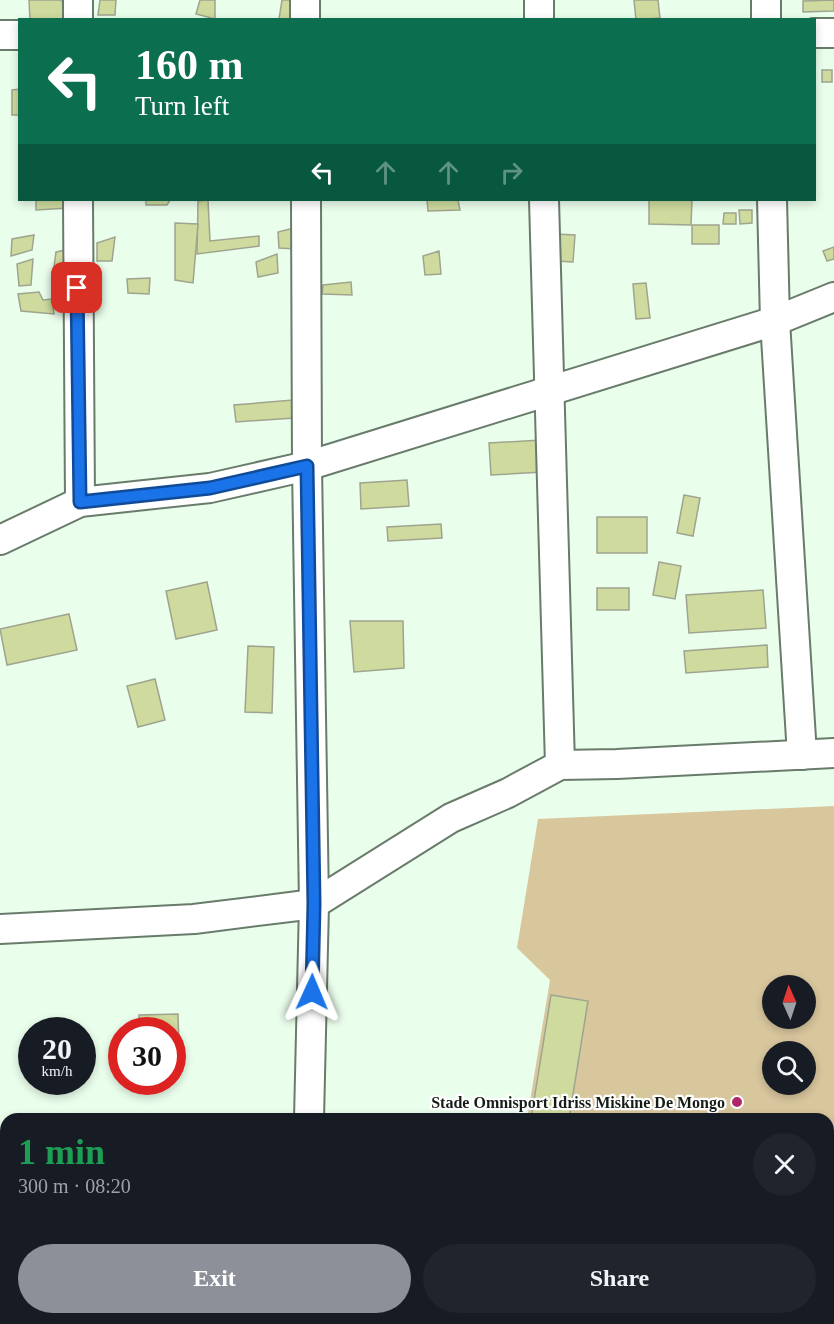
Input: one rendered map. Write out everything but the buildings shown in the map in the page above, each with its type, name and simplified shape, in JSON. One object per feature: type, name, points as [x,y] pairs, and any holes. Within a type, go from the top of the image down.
[{"type":"street","points":[[78,0],[78,18]]},
{"type":"street","points":[[305,0],[305,18]]},
{"type":"street","points":[[539,0],[539,18]]},
{"type":"street","points":[[766,0],[766,18]]},
{"type":"street","points":[[816,33],[834,33]]},
{"type":"street","points":[[0,35],[18,35]]},
{"type":"street","points":[[78,201],[80,502]]},
{"type":"street","points":[[306,201],[307,466],[314,904],[309,1113]]},
{"type":"street","points":[[544,201],[560,765]]},
{"type":"street","points":[[772,201],[775,321],[801,755]]},
{"type":"street","points":[[0,540],[80,502],[210,488],[307,466],[775,321],[834,297]]},
{"type":"street","points":[[0,929],[194,919],[314,904],[451,818],[508,793],[560,765],[834,753]]},
{"type":"shaded area","points":[[834,806],[834,1113],[528,1113],[550,980],[517,948],[538,819]]},
{"type":"place","name":"Stade Omnisport Idriss Miskine De Mongo","points":[[737,1102]]},
{"type":"route","points":[[77,288],[80,502],[210,488],[307,466],[314,904],[312,992]]}]
